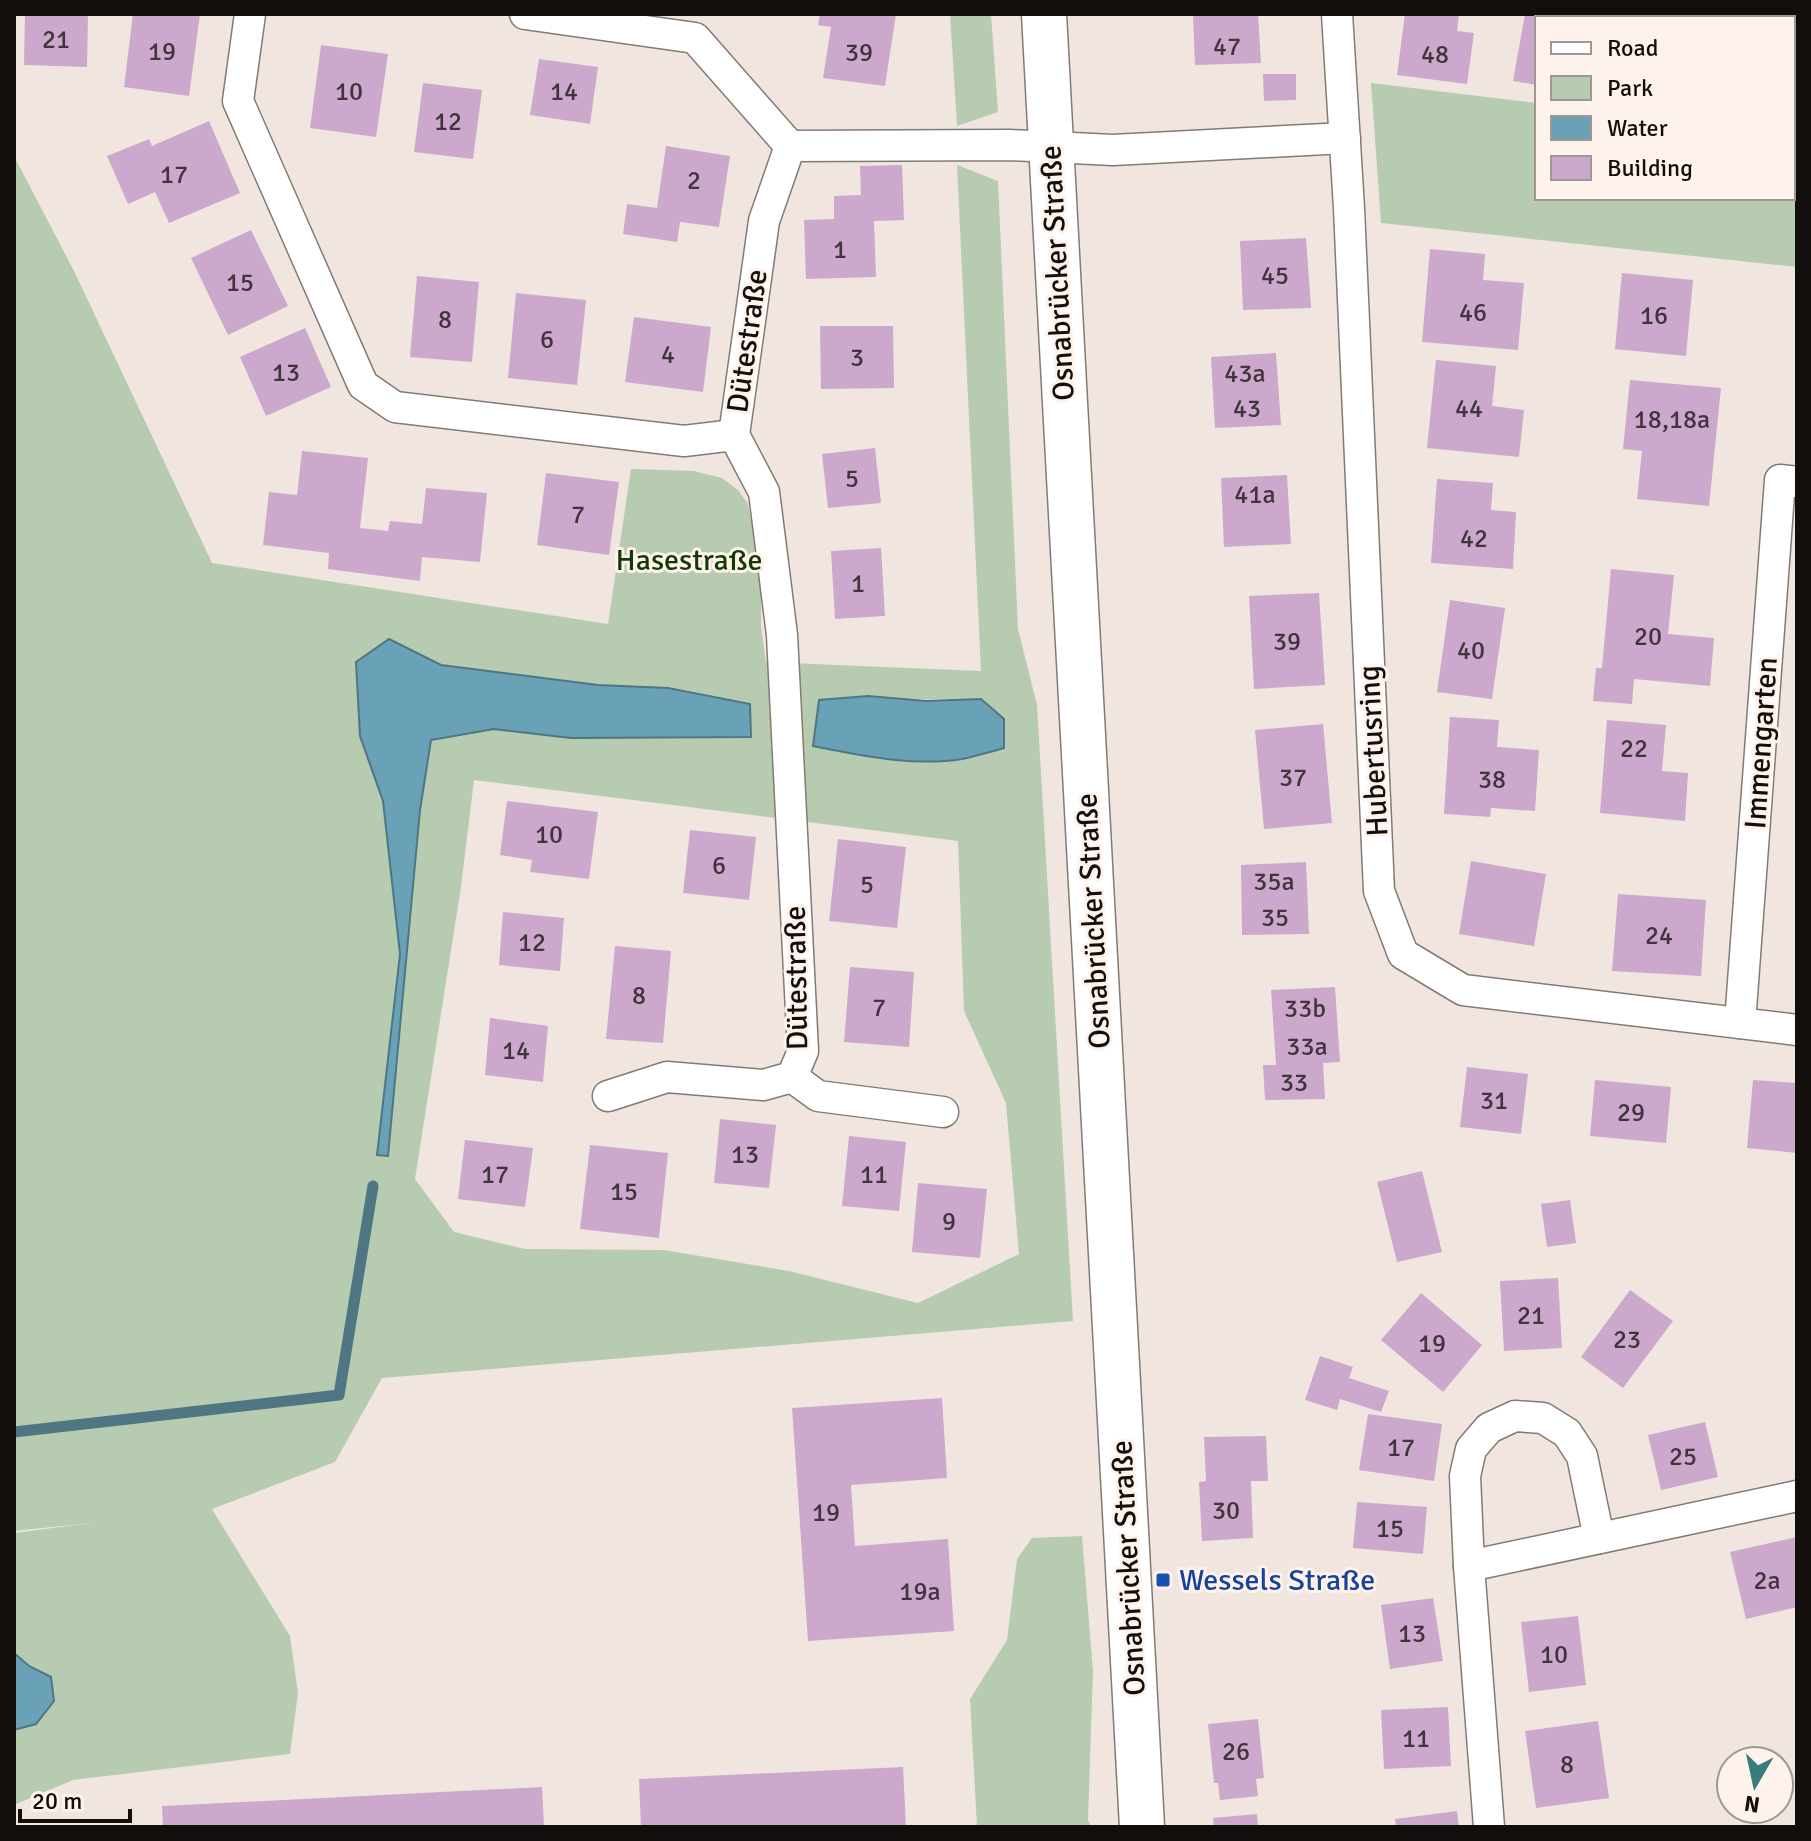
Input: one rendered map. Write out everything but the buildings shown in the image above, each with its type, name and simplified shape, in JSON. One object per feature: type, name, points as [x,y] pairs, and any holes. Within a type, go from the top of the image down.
[{"type":"street","points":[[250,14],[238,101],[363,385],[395,407],[684,441],[734,435]]},
{"type":"street","points":[[525,14],[695,38],[790,146],[1050,146],[1113,150],[1345,138]]},
{"type":"street","name":"Osnabrücker Straße","points":[[1044,14],[1142,1827]]},
{"type":"street","name":"Hubertusring","points":[[1337,14],[1379,891],[1403,954],[1463,990],[1797,1030]]},
{"type":"street","name":"Dütestraße","points":[[790,146],[764,221],[734,435],[764,492],[782,635],[803,1051],[792,1077]]},
{"type":"street","name":"Immengarten","points":[[1740,1023],[1780,480],[1797,482]]},
{"type":"street","name":"Dütestraße","points":[[608,1096],[667,1077],[763,1085],[792,1077]]},
{"type":"street","name":"Dütestraße","points":[[792,1077],[818,1096],[943,1112]]},
{"type":"street","points":[[1489,1827],[1469,1566],[1465,1476],[1471,1449],[1489,1428],[1515,1416],[1543,1418],[1567,1433],[1582,1456],[1599,1538]]},
{"type":"street","points":[[1469,1566],[1797,1496]]},
{"type":"green space","points":[[950,14],[991,14],[998,112],[957,126]]},
{"type":"green space","points":[[1371,83],[1535,103],[1535,200],[1795,200],[1797,134],[1797,267],[1381,223]]},
{"type":"green space","name":"Hasestraße","points":[[14,156],[75,273],[212,563],[608,624],[631,469],[694,471],[722,478],[738,490],[748,504],[761,582],[761,626],[766,662],[981,671],[957,165],[998,181],[1018,629],[1037,705],[1073,1321],[382,1378],[335,1462],[212,1509],[290,1636],[298,1693],[290,1754],[73,1780],[14,1805],[14,1533],[91,1523],[14,1531]],"holes":[[[389,639],[440,665],[598,685],[668,688],[750,704],[751,737],[571,738],[494,729],[431,739],[420,810],[387,1156],[378,1155],[400,954],[383,801],[360,735]],[[981,699],[928,760],[874,757],[813,746],[819,700]],[[474,780],[958,841],[964,1011],[1006,1103],[1019,1254],[918,1303],[789,1271],[664,1250],[525,1249],[454,1232],[415,1179],[461,887]]]},
{"type":"green space","points":[[1082,1536],[1093,1671],[1088,1820],[1091,1827],[977,1827],[970,1699],[1007,1640],[1017,1559],[1032,1538]]},
{"type":"water","points":[[389,639],[441,665],[598,685],[668,688],[750,704],[751,737],[571,738],[494,729],[431,740],[420,810],[388,1156],[377,1155],[400,954],[383,801],[360,736],[356,662]]},
{"type":"water","points":[[868,696],[926,701],[981,699],[1004,719],[1004,748],[962,759],[925,762],[887,759],[813,746],[819,700]]},
{"type":"water","points":[[14,1653],[29,1666],[51,1677],[54,1701],[36,1724],[14,1730]]},
{"type":"waterway","points":[[14,1432],[339,1395],[373,1186]]},
{"type":"place","name":"Wessels Straße","points":[[1163,1580]]}]
